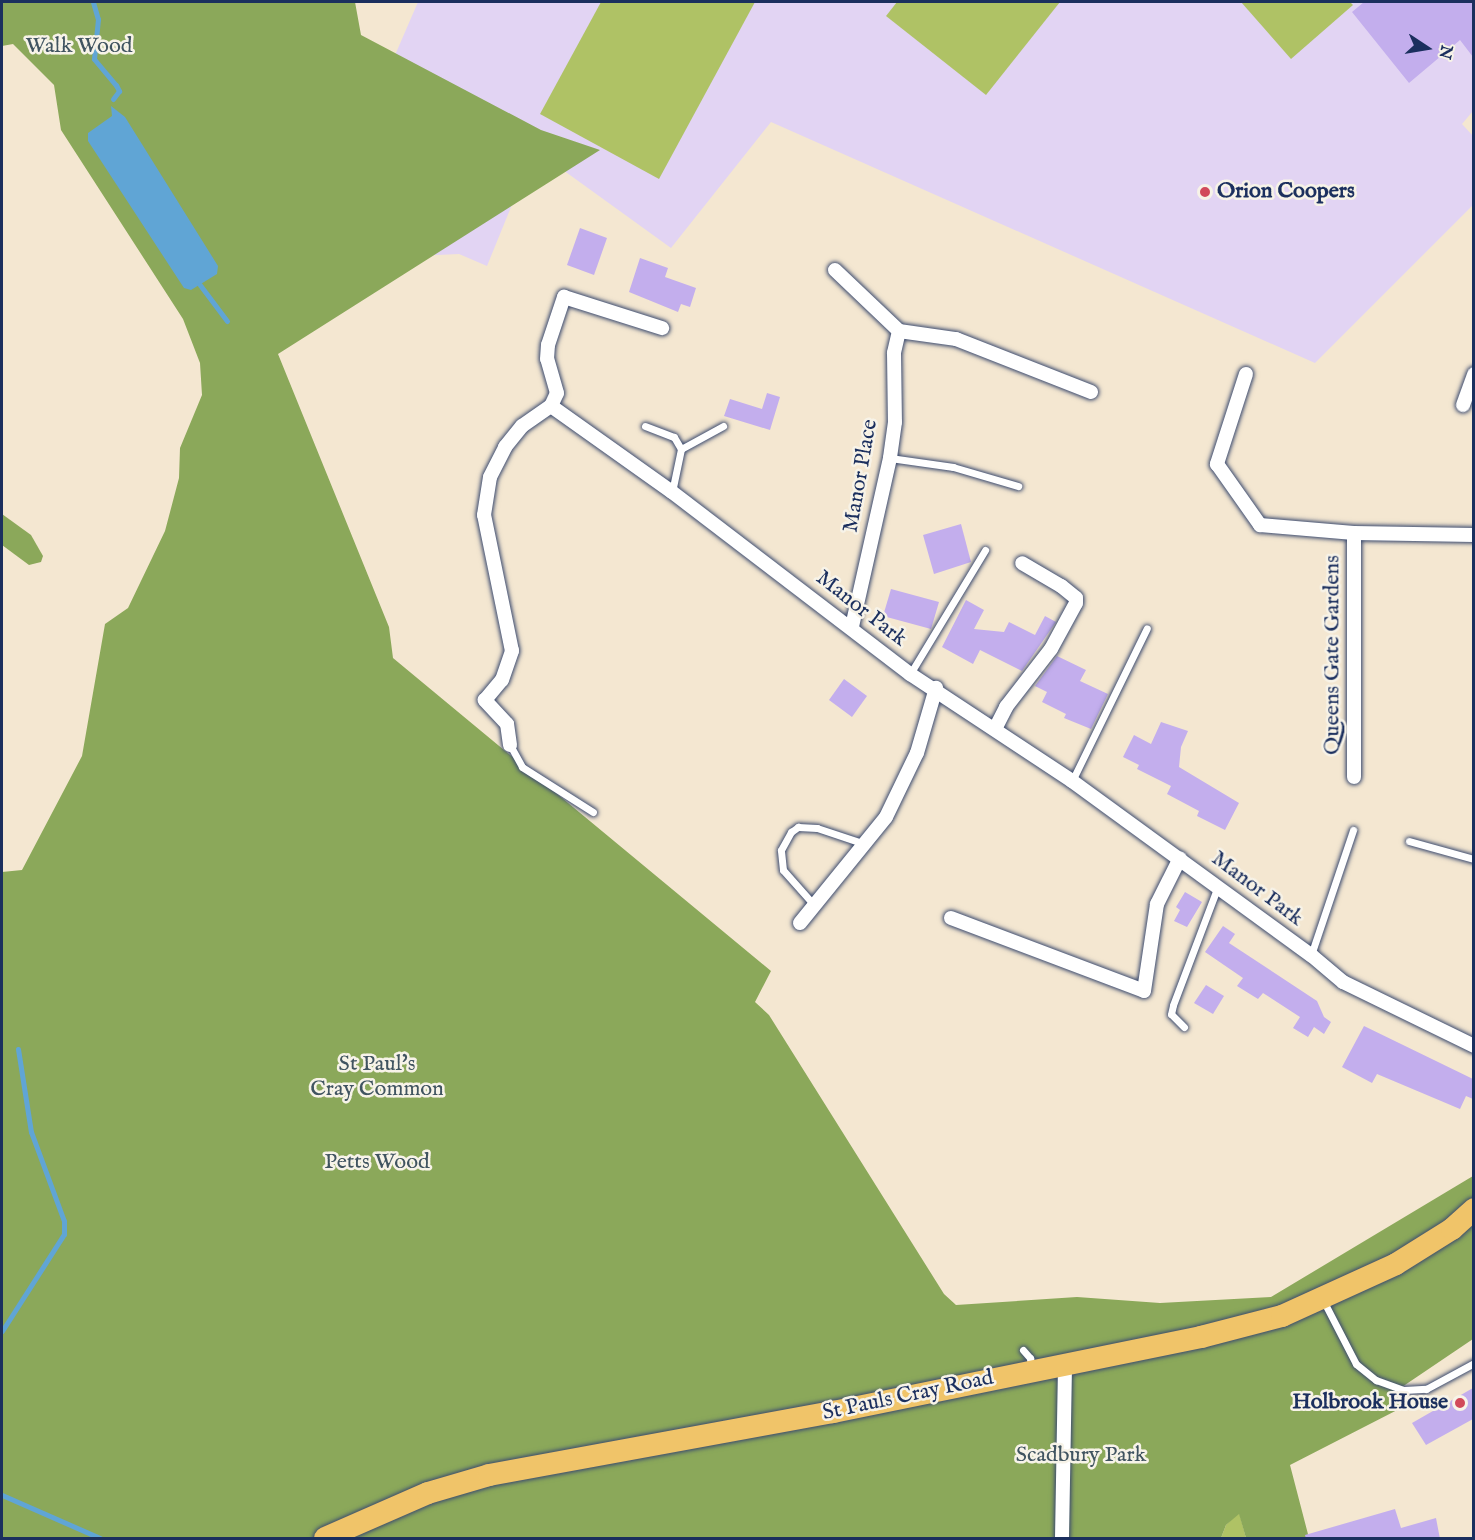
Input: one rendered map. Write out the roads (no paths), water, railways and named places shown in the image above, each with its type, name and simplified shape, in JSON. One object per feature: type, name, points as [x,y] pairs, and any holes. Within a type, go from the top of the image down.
[{"type":"main road","name":"St Pauls Cray Road","points":[[325,1539],[428,1492],[489,1475],[711,1436],[1027,1360],[1065,1364],[1228,1332],[1323,1300],[1425,1247],[1473,1209]]},
{"type":"street","points":[[835,270],[899,331],[956,339],[1091,392]]},
{"type":"street","points":[[510,746],[507,724],[485,700],[502,680],[513,651],[484,516],[490,477],[505,447],[522,426],[551,406],[557,393],[547,359],[548,345],[564,297],[662,328]]},
{"type":"street","name":"Manor Place","points":[[852,627],[890,458],[895,422],[894,353],[899,331]]},
{"type":"street","points":[[1246,374],[1217,464],[1260,525],[1354,533],[1473,535]]},
{"type":"street","points":[[1463,405],[1473,374]]},
{"type":"street","name":"Manor Park","points":[[551,406],[672,492],[852,627],[910,674],[936,688],[1072,781],[1218,886],[1311,955],[1343,982],[1473,1046]]},
{"type":"street","name":"Queens Gate Gardens","points":[[1354,533],[1354,777]]},
{"type":"street","points":[[995,729],[1006,707],[1051,649],[1076,603],[1076,598],[1022,563]]},
{"type":"street","points":[[800,923],[867,845],[903,786],[936,688]]},
{"type":"street","points":[[951,918],[1144,991],[1157,904],[1180,858]]},
{"type":"street","points":[[1062,1539],[1065,1364]]},
{"type":"lane","points":[[645,426],[674,437],[681,449],[672,492]]},
{"type":"lane","points":[[681,449],[723,426]]},
{"type":"lane","points":[[890,458],[952,467],[1018,486]]},
{"type":"lane","points":[[910,674],[984,550]]},
{"type":"lane","points":[[1072,781],[1147,628]]},
{"type":"lane","points":[[510,746],[522,767],[593,812]]},
{"type":"lane","points":[[815,906],[783,870],[781,850],[791,832],[798,827],[817,828],[867,845]]},
{"type":"lane","points":[[1311,955],[1353,830]]},
{"type":"lane","points":[[1409,842],[1473,859]]},
{"type":"lane","points":[[1184,1027],[1171,1014],[1173,1005],[1218,886]]},
{"type":"lane","points":[[1323,1300],[1356,1364],[1376,1380],[1404,1390],[1426,1389],[1473,1363]]},
{"type":"water","points":[[111,106],[125,117],[218,266],[217,274],[191,290],[184,288],[88,141],[88,133],[112,116]]},
{"type":"waterway","points":[[93,2],[98,19],[94,59],[119,91],[113,99]]},
{"type":"waterway","points":[[200,285],[227,321]]},
{"type":"waterway","points":[[2,1331],[64,1234],[64,1221],[31,1132],[18,1049]]},
{"type":"waterway","points":[[2,1495],[100,1538]]},
{"type":"place","name":"Orion Coopers","points":[[1205,192]]},
{"type":"place","name":"Holbrook House","points":[[1460,1403]]},
{"type":"park label","name":"Walk Wood","points":[[79,47]]},
{"type":"park label","name":"St Paul's Cray Common","points":[[377,1076]]},
{"type":"park label","name":"Petts Wood","points":[[377,1163]]},
{"type":"park label","name":"Scadbury Park","points":[[1081,1456]]}]
